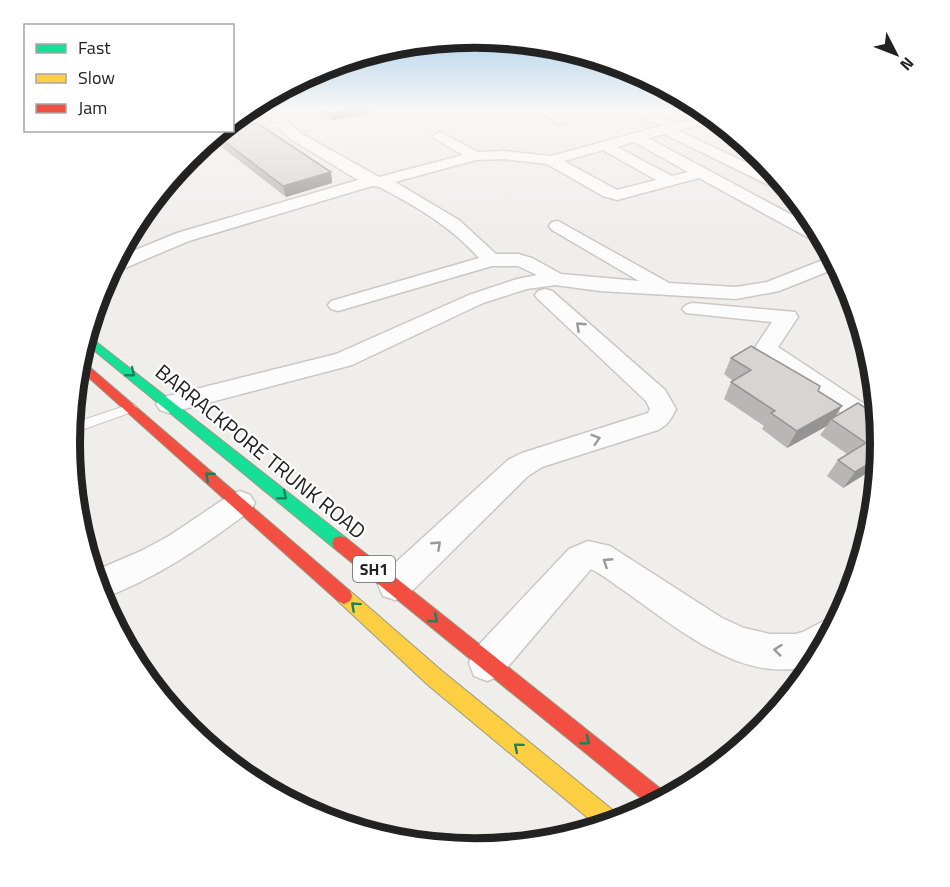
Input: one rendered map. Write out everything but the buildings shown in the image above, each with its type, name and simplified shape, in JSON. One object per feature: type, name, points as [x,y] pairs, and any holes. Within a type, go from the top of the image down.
[{"type":"main road","name":"BARRACKPORE TRUNK ROAD","points":[[93,343],[654,796]]},
{"type":"main road","name":"SH1","points":[[86,371],[240,503],[435,678],[604,817]]},
{"type":"street","points":[[322,149],[376,182],[445,216],[467,233],[491,260]]},
{"type":"street","points":[[463,149],[475,156]]},
{"type":"street","points":[[124,262],[183,237],[475,156],[503,155],[551,160],[590,149]]},
{"type":"street","points":[[609,149],[670,181]]},
{"type":"street","points":[[658,149],[808,231]]},
{"type":"street","points":[[709,149],[769,179]]},
{"type":"street","points":[[551,160],[613,194],[622,194],[670,181],[754,163]]},
{"type":"street","points":[[558,226],[665,288]]},
{"type":"street","points":[[338,305],[491,260],[515,258],[526,260],[555,279]]},
{"type":"street","points":[[169,404],[344,360],[484,296],[524,283],[555,279],[712,292],[750,292],[828,264]]},
{"type":"street","points":[[394,585],[525,464],[545,454],[649,423],[658,418],[663,409],[656,396],[545,295],[787,317],[765,349],[870,420]]},
{"type":"street","points":[[105,582],[162,556],[240,503]]},
{"type":"street","points":[[487,663],[580,559],[588,555],[599,556],[728,640],[744,645],[792,652],[808,648],[817,642]]},
{"type":"lane","points":[[80,426],[131,408]]},
{"type":"traffic: fast","points":[[93,343],[340,543]]},
{"type":"traffic: slow","points":[[344,596],[435,678],[604,817]]},
{"type":"traffic: jam","points":[[86,369],[344,596]]},
{"type":"traffic: jam","points":[[340,543],[654,796]]}]
